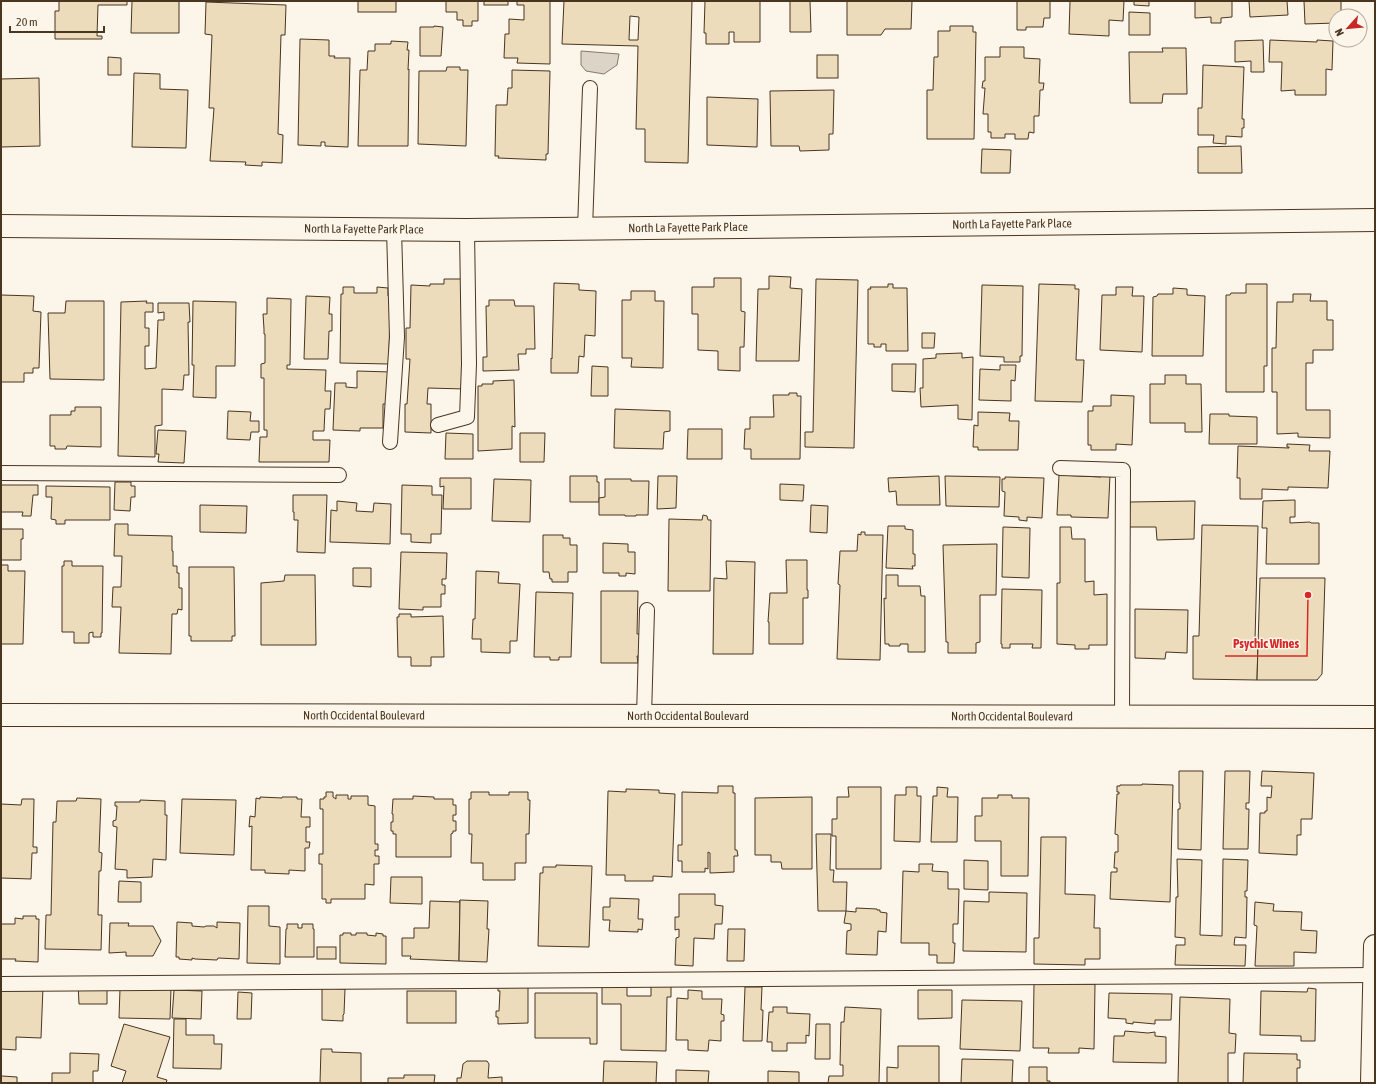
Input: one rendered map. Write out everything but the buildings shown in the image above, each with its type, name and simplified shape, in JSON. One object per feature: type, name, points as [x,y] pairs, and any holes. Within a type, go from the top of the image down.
[{"type":"street","name":"North La Fayette Park Place","points":[[1,226],[467,230],[1375,220]]},
{"type":"street","name":"North Occidental Boulevard","points":[[1,715],[1375,717]]},
{"type":"street","points":[[1372,1083],[1375,946]]},
{"type":"lane","points":[[585,229],[590,88]]},
{"type":"lane","points":[[390,442],[397,337],[394,229]]},
{"type":"lane","points":[[438,426],[467,417],[469,364],[467,230]]},
{"type":"lane","points":[[1060,468],[1123,470],[1122,717]]},
{"type":"lane","points":[[1,473],[340,475]]},
{"type":"lane","points":[[644,716],[647,610]]},
{"type":"lane","points":[[1,984],[1374,976]]},
{"type":"shaded area","points":[[581,51],[619,54],[617,65],[604,74],[586,71],[581,65]]},
{"type":"place","name":"Psychic Wines","points":[[1308,595]]}]
